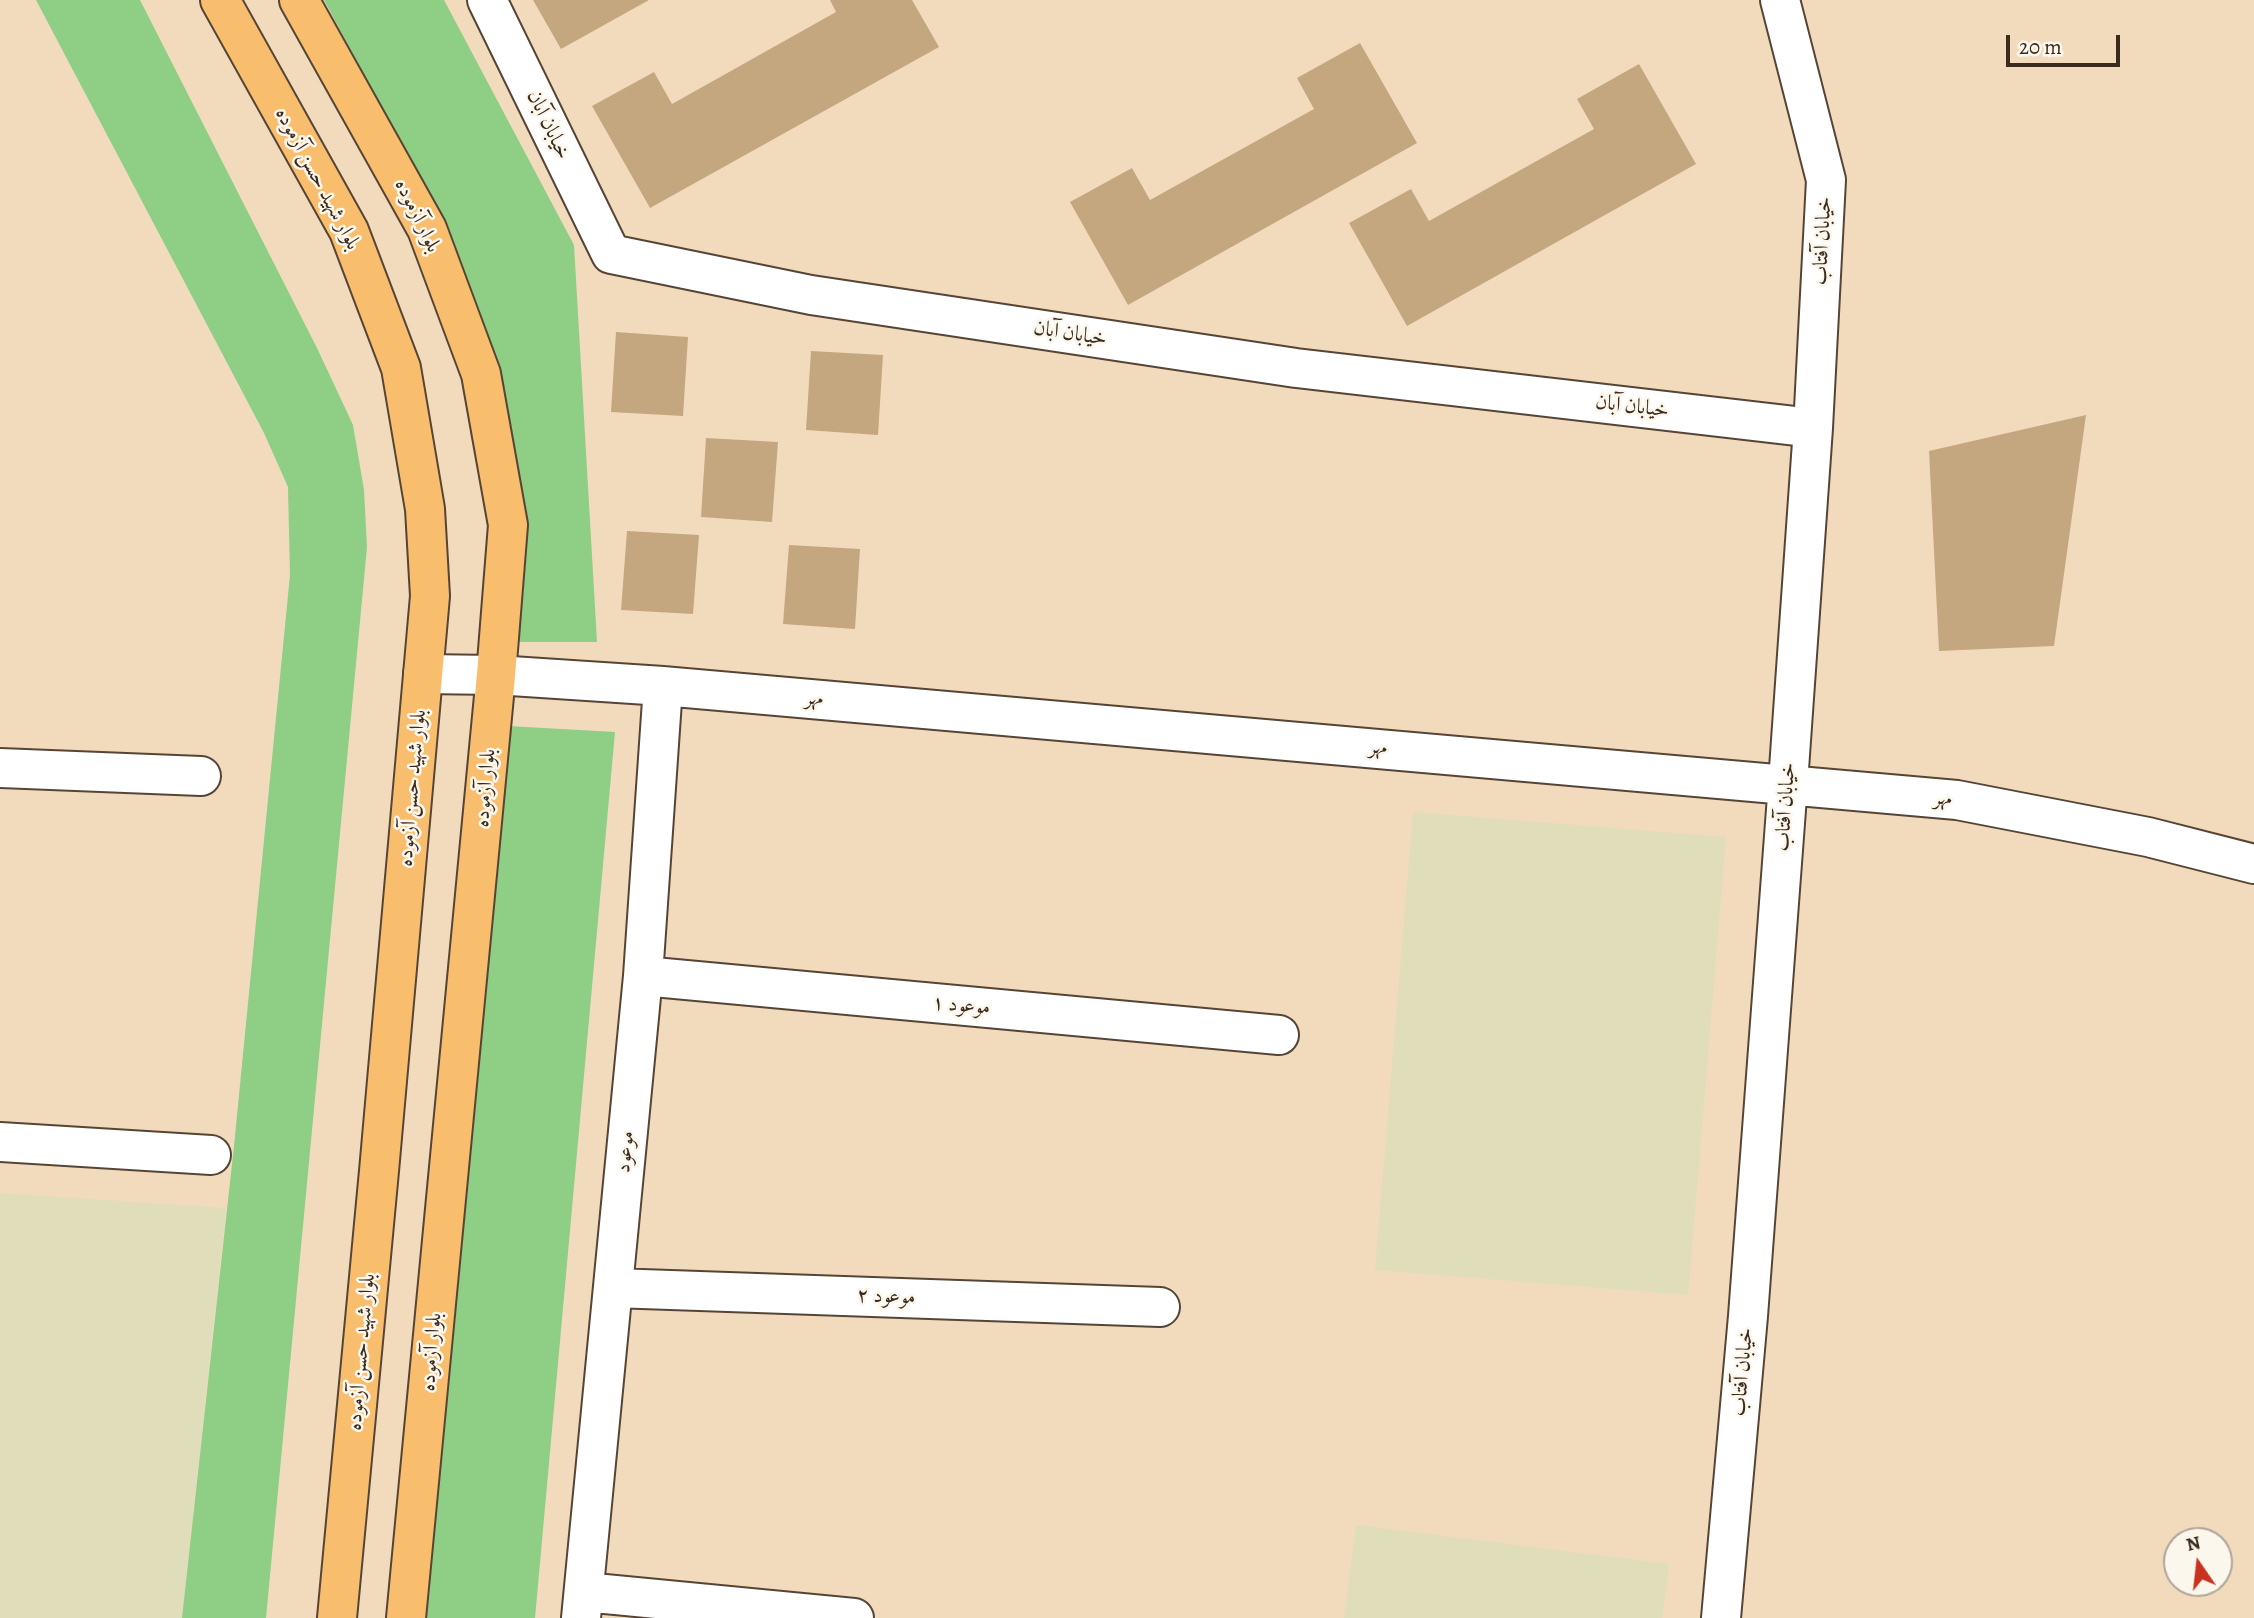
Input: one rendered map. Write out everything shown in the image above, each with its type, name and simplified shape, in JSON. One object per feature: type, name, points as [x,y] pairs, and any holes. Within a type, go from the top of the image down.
[{"type":"main road","name":"بلوار شهید حسن آزموده","points":[[220,0],[349,231],[401,368],[425,509],[430,596],[337,1618]]},
{"type":"main road","name":"بلوار آزموده","points":[[299,0],[427,229],[481,374],[508,525],[407,1618]]},
{"type":"street","name":"خیابان آبان","points":[[487,0],[611,254],[811,295],[1283,366],[1812,428]]},
{"type":"street","name":"خیابان آفتاب","points":[[1721,1618],[1748,1316],[1788,783],[1826,180],[1780,0]]},
{"type":"street","name":"مهر","points":[[423,674],[496,675],[663,686],[1788,783],[1957,800],[2148,837],[2254,864]]},
{"type":"street","name":"موعود","points":[[583,1605],[643,976],[663,686]]},
{"type":"street","points":[[0,768],[201,776]]},
{"type":"street","name":"موعود ۱","points":[[643,976],[1279,1035]]},
{"type":"street","points":[[0,1142],[211,1155]]},
{"type":"street","name":"موعود ۲","points":[[613,1288],[1160,1307]]},
{"type":"street","points":[[583,1605],[854,1618]]},
{"type":"shaded area","points":[[1413,812],[1726,837],[1688,1295],[1375,1270]]},
{"type":"shaded area","points":[[0,1193],[226,1208],[182,1618],[0,1618]]},
{"type":"shaded area","points":[[1356,1525],[1669,1564],[1662,1618],[1344,1618]]},
{"type":"green space","points":[[36,0],[140,0],[317,348],[353,425],[364,490],[367,547],[266,1618],[182,1618],[234,1146],[290,575],[288,487],[264,433]]},
{"type":"green space","points":[[324,0],[444,0],[574,245],[597,642],[519,642],[527,526],[477,311],[408,157]]},
{"type":"green space","points":[[508,726],[615,732],[535,1618],[419,1618]]},
{"type":"building","points":[[533,0],[649,0],[561,49]]},
{"type":"building","points":[[830,0],[912,0],[939,47],[650,208],[592,106],[654,72],[672,104],[836,12]]},
{"type":"building","points":[[1360,43],[1417,143],[1128,305],[1070,202],[1132,168],[1150,200],[1314,109],[1297,78]]},
{"type":"building","points":[[1639,64],[1696,164],[1407,326],[1349,223],[1411,189],[1429,221],[1594,129],[1577,99]]},
{"type":"building","points":[[616,332],[688,337],[683,416],[611,412]]},
{"type":"building","points":[[811,351],[883,355],[878,435],[806,430]]},
{"type":"building","points":[[2086,415],[2054,646],[1939,651],[1929,451]]},
{"type":"building","points":[[706,438],[778,442],[772,522],[701,517]]},
{"type":"building","points":[[627,531],[699,535],[693,614],[621,610]]},
{"type":"building","points":[[789,545],[860,549],[855,629],[783,624]]}]
